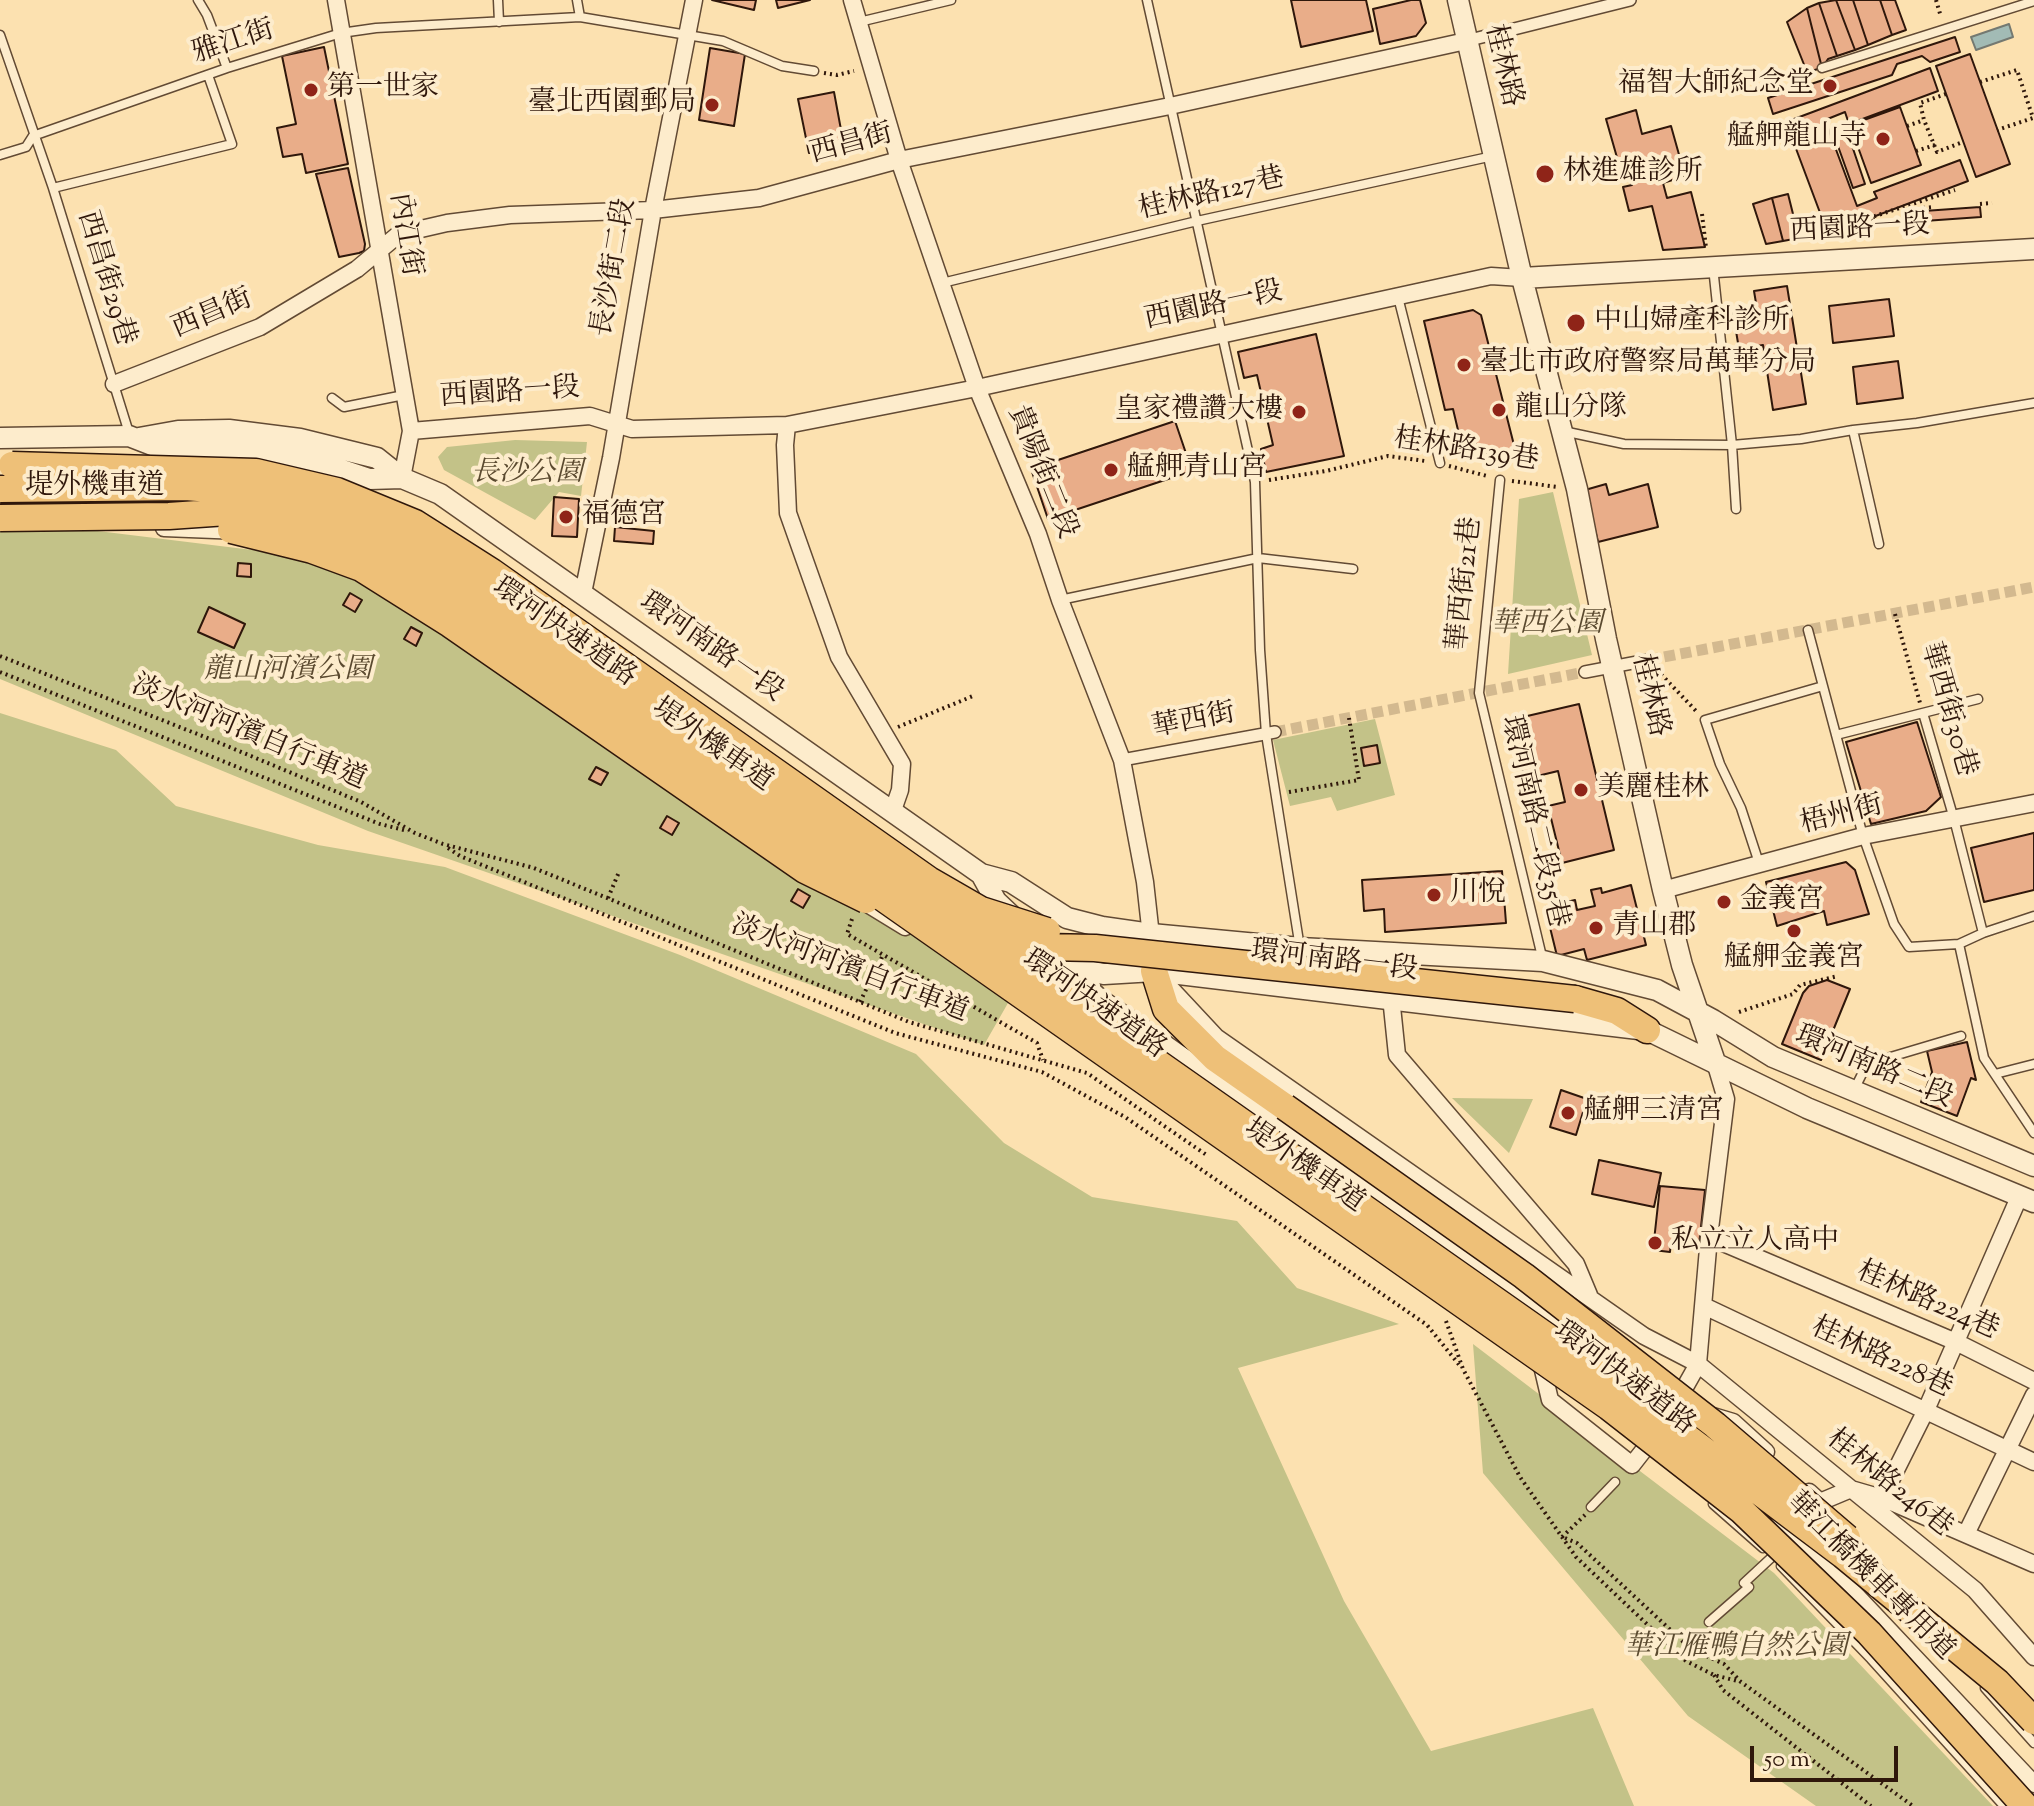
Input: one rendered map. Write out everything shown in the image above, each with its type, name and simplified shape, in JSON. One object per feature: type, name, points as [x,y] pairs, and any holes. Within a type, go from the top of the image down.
[{"type":"highway","points":[[9,472],[256,472],[337,491],[415,523],[505,581],[929,880],[981,910],[1095,948]]},
{"type":"highway","name":"環河快速道路","points":[[9,472],[250,492],[315,506],[372,525],[469,579],[1643,1404],[1843,1555],[1984,1681],[2034,1721]]},
{"type":"highway","name":"環河快速道路","points":[[0,516],[169,516],[227,512],[299,525],[368,548],[458,600],[1609,1407],[1741,1510],[1869,1633],[2025,1806]]},
{"type":"highway","points":[[169,516],[312,550],[361,568],[450,624],[805,870],[854,896],[971,933],[1045,947],[1095,948],[1575,999],[1617,1011],[1647,1030]]},
{"type":"highway","points":[[1154,971],[1166,1009],[1215,1058],[1524,1276],[1715,1425],[1916,1598],[1984,1681]]},
{"type":"street","name":"內江街","points":[[336,0],[411,431],[402,478]]},
{"type":"street","name":"長沙街二段","points":[[583,593],[611,458],[653,210],[694,0]]},
{"type":"street","name":"貴陽街二段","points":[[852,0],[899,160],[977,388],[1038,534],[1122,760],[1145,882],[1154,971]]},
{"type":"street","name":"桂林路","points":[[1458,0],[1522,278],[1577,489],[1663,890],[1705,1015],[1726,1099],[1709,1237],[1698,1364],[1677,1403],[1647,1445]]},
{"type":"street","name":"西昌街","points":[[114,384],[260,327],[357,269],[399,234],[510,215],[653,210],[759,198],[899,160],[1170,106],[1466,41],[1630,0]]},
{"type":"street","name":"西園路一段","points":[[411,431],[590,416],[632,429],[787,425],[977,388],[1491,276],[1522,278],[2034,249]]},
{"type":"street","points":[[787,425],[788,513],[839,657],[902,764],[900,790],[892,813]]},
{"type":"street","name":"環河南路一段","points":[[0,438],[134,437],[178,431],[229,430],[300,439],[377,458],[402,478],[440,494],[981,874],[1011,882],[1067,918],[1151,934],[1300,948],[1543,961],[1657,990],[1705,1015]]},
{"type":"street","name":"環河南路一段","points":[[134,437],[165,450],[250,450],[321,463],[369,479],[402,478]]},
{"type":"street","name":"堤外機車道","points":[[0,516],[235,516],[298,527],[366,551],[456,602],[609,707],[877,896],[926,939]]},
{"type":"street","name":"堤外機車道","points":[[0,527],[230,529],[293,539],[360,564],[449,615],[872,908],[926,939],[1103,1059],[1543,1370],[1561,1378],[1647,1445]]},
{"type":"street","points":[[1585,672],[1648,660]]},
{"type":"street","name":"華西街","points":[[1122,760],[1270,733]]},
{"type":"street","name":"梧州街","points":[[1663,890],[1863,836],[2034,803]]},
{"type":"street","name":"環河南路一段","points":[[981,874],[996,901],[1067,966],[1104,974],[1154,971],[1391,997],[1647,1030],[1715,1062]]},
{"type":"street","points":[[1067,966],[1101,998],[1666,1398],[1733,1422],[1820,1502],[1851,1489],[1882,1498],[2034,1564]]},
{"type":"street","name":"桂林路246巷","points":[[1154,971],[1216,1037],[1644,1336],[1698,1364],[1975,1590],[2034,1657]]},
{"type":"street","points":[[1391,997],[1397,1055],[1576,1264],[1589,1296]]},
{"type":"street","name":"環河南路二段","points":[[1705,1015],[1773,1057],[2034,1166]]},
{"type":"street","points":[[1715,1062],[1807,1108],[2027,1199],[1882,1498]]},
{"type":"street","name":"桂林路224巷","points":[[1709,1237],[1956,1342],[2033,1381]]},
{"type":"street","name":"桂林路228巷","points":[[1704,1306],[2034,1462]]},
{"type":"street","points":[[1543,1370],[1550,1400],[1632,1465],[1647,1445]]},
{"type":"street","points":[[1966,1534],[2008,1449],[2033,1381]]},
{"type":"street","name":"華江橋機車專用道","points":[[1677,1403],[1707,1458],[1853,1592],[2034,1784]]},
{"type":"lane","points":[[198,0],[227,68]]},
{"type":"lane","points":[[498,0],[499,22]]},
{"type":"lane","points":[[577,0],[580,17]]},
{"type":"lane","points":[[858,23],[951,0]]},
{"type":"lane","points":[[1147,0],[1255,482],[1274,795],[1300,948]]},
{"type":"lane","points":[[1822,68],[2034,1]]},
{"type":"lane","name":"雅江街","points":[[0,155],[26,147],[33,136],[227,68],[341,33],[376,28],[580,17],[723,41],[782,66],[814,71]]},
{"type":"lane","name":"西昌街29巷","points":[[0,35],[134,437]]},
{"type":"lane","points":[[53,188],[232,144],[208,75]]},
{"type":"lane","name":"桂林路127巷","points":[[941,283],[1197,221],[1493,156]]},
{"type":"lane","points":[[1710,266],[1732,445],[1736,509]]},
{"type":"lane","points":[[1398,297],[1440,463]]},
{"type":"lane","points":[[332,398],[344,407],[404,395]]},
{"type":"lane","points":[[1562,431],[1624,444],[1732,445],[1917,423],[2034,403]]},
{"type":"lane","points":[[1853,430],[1879,544]]},
{"type":"lane","points":[[9,472],[173,473],[184,467],[191,449]]},
{"type":"lane","name":"華西街21巷","points":[[1479,693],[1500,480]]},
{"type":"lane","points":[[1060,600],[1258,558],[1353,569]]},
{"type":"lane","points":[[1808,630],[1863,836],[1894,924],[1909,947],[1959,944],[2034,916]]},
{"type":"lane","points":[[1760,864],[1705,720],[1823,686]]},
{"type":"lane","name":"環河南路二段35巷","points":[[1479,693],[1543,961]]},
{"type":"lane","points":[[1836,735],[1978,699]]},
{"type":"lane","name":"華西街30巷","points":[[1923,713],[1983,933]]},
{"type":"lane","points":[[1959,944],[1984,1058],[2034,1133]]},
{"type":"lane","points":[[1853,1091],[1867,1064],[1961,1036]]},
{"type":"lane","points":[[1995,1074],[2034,1064]]},
{"type":"lane","points":[[1647,1445],[1692,1486]]},
{"type":"lane","points":[[1591,1507],[1615,1482]]},
{"type":"lane","points":[[1704,1496],[1772,1557],[1871,1659],[2004,1806]]},
{"type":"lane","points":[[1820,1502],[1984,1681],[2034,1743]]},
{"type":"lane","points":[[1709,1622],[1749,1587],[1744,1583],[1772,1557]]},
{"type":"path","points":[[814,71],[837,75],[872,68]]},
{"type":"path","points":[[1980,82],[2017,70],[2033,118],[1997,130]]},
{"type":"path","points":[[1946,94],[1920,103],[1924,120],[1937,152],[1963,142]]},
{"type":"path","points":[[2026,98],[2034,96]]},
{"type":"path","points":[[1907,126],[1924,120]]},
{"type":"path","points":[[1916,151],[1935,145]]},
{"type":"path","points":[[1876,226],[1872,217],[1955,190]]},
{"type":"path","points":[[1980,204],[1992,203]]},
{"type":"path","points":[[1923,208],[1934,207]]},
{"type":"path","points":[[1702,214],[1710,266]]},
{"type":"path","name":"桂林路139巷","points":[[1255,482],[1326,471],[1388,456],[1440,463],[1500,480],[1577,489]]},
{"type":"path","name":"華西街30巷","points":[[1895,614],[1923,713]]},
{"type":"path","name":"淡水河河濱自行車道","points":[[0,656],[361,802],[415,833],[443,844],[534,868],[909,1022],[1087,1073],[1216,1161]]},
{"type":"path","points":[[1648,660],[1705,720]]},
{"type":"path","points":[[0,672],[380,824],[415,833]]},
{"type":"path","points":[[885,732],[973,696]]},
{"type":"path","points":[[1274,795],[1359,780],[1349,718]]},
{"type":"path","points":[[443,844],[460,856],[895,1033],[1042,1072],[1125,1117],[1427,1325],[1463,1369]]},
{"type":"path","points":[[608,898],[619,872]]},
{"type":"path","points":[[854,913],[847,934],[1037,1043],[1043,1060]]},
{"type":"path","points":[[860,1002],[883,955]]},
{"type":"path","points":[[1705,1015],[1793,994],[1800,985],[1838,976]]},
{"type":"path","points":[[1447,1321],[1463,1369],[1520,1477],[1576,1557],[1686,1661],[1714,1675],[1741,1682]]},
{"type":"path","points":[[1562,1537],[1591,1507]]},
{"type":"path","points":[[1562,1537],[1577,1543],[1691,1649],[1724,1664],[1741,1682],[1913,1806]]},
{"type":"path","points":[[1714,1675],[1723,1690],[1871,1806]]},
{"type":"green space","name":"長沙公園","points":[[515,440],[587,442],[581,496],[559,492],[535,520],[444,470],[438,457],[447,447]]},
{"type":"green space","name":"華西公園","points":[[1553,492],[1592,655],[1508,674],[1519,499]]},
{"type":"green space","name":"龍山河濱公園","points":[[0,519],[326,559],[1012,996],[984,1045],[368,831],[0,679]]},
{"type":"green space","points":[[0,713],[116,750],[176,806],[318,845],[445,867],[680,955],[916,1054],[1004,1143],[1092,1197],[1237,1221],[1297,1288],[1399,1324],[1238,1368],[1344,1601],[1431,1751],[1593,1708],[1634,1806],[0,1806]]},
{"type":"green space","points":[[1375,719],[1395,795],[1337,811],[1331,797],[1290,806],[1273,740]]},
{"type":"green space","points":[[1452,1098],[1533,1099],[1509,1153]]},
{"type":"green space","name":"華江雁鴨自然公園","points":[[1473,1344],[1774,1573],[1993,1806],[1816,1806],[1688,1716],[1483,1473]]},
{"type":"water","points":[[2009,24],[2013,37],[1976,50],[1971,37]]},
{"type":"building","points":[[712,0],[756,0],[754,10]]},
{"type":"building","points":[[776,0],[810,0],[778,8]]},
{"type":"building","points":[[1291,0],[1366,0],[1373,31],[1301,47]]},
{"type":"building","points":[[1420,0],[1426,23],[1416,36],[1380,44],[1373,9]]},
{"type":"building","points":[[1836,0],[1853,0],[1868,45],[1855,50]]},
{"type":"building","points":[[1836,0],[1855,50],[1837,56],[1819,3]]},
{"type":"building","points":[[1853,0],[1880,0],[1892,35],[1868,45]]},
{"type":"building","points":[[1880,0],[1895,0],[1906,30],[1892,35]]},
{"type":"building","points":[[1819,3],[1837,56],[1828,59],[1822,68],[1807,8]]},
{"type":"building","points":[[1807,8],[1822,68],[1807,72],[1787,22]]},
{"type":"building","name":"福智大師紀念堂","points":[[1955,37],[1960,52],[1930,62],[1922,56],[1897,64],[1892,75],[1773,114],[1768,98]]},
{"type":"building","name":"第一世家","points":[[324,47],[348,164],[306,173],[302,154],[283,157],[277,128],[296,124],[282,56]]},
{"type":"building","points":[[710,48],[745,54],[734,126],[699,120]]},
{"type":"building","points":[[1970,54],[2010,164],[1976,177],[1936,66]]},
{"type":"building","points":[[1930,68],[1938,91],[1849,124],[1845,112],[1825,120],[1857,206],[1877,198],[1874,192],[1960,160],[1968,181],[1828,234],[1786,122]]},
{"type":"building","points":[[834,92],[844,146],[809,153],[798,99]]},
{"type":"building","name":"艋舺龍山寺","points":[[1900,107],[1921,165],[1871,183],[1850,125]]},
{"type":"building","points":[[1636,110],[1642,134],[1671,126],[1685,176],[1663,183],[1667,198],[1691,192],[1705,247],[1663,250],[1652,206],[1629,211],[1623,187],[1632,185],[1626,166],[1620,168],[1606,119]]},
{"type":"building","points":[[1847,131],[1865,184],[1853,188],[1834,135]]},
{"type":"building","points":[[348,168],[365,244],[364,251],[339,257],[316,174]]},
{"type":"building","points":[[1788,194],[1799,238],[1783,241],[1772,198]]},
{"type":"building","points":[[1772,198],[1783,241],[1766,244],[1753,204]]},
{"type":"building","points":[[1980,207],[1981,217],[1924,221],[1924,211]]},
{"type":"building","points":[[1787,286],[1806,404],[1773,410],[1763,345],[1739,349],[1733,313],[1757,309],[1754,291]]},
{"type":"building","points":[[1889,299],[1894,336],[1833,343],[1829,306]]},
{"type":"building","name":"臺北市政府警察局萬華分局","points":[[1473,310],[1481,315],[1516,453],[1502,456],[1499,450],[1482,454],[1479,444],[1462,447],[1453,409],[1445,410],[1424,321]]},
{"type":"building","name":"皇家禮讚大樓","points":[[1316,334],[1344,456],[1266,472],[1261,449],[1273,445],[1257,375],[1244,378],[1238,352]]},
{"type":"building","points":[[1898,361],[1903,398],[1857,404],[1853,367]]},
{"type":"building","name":"艋舺青山宮","points":[[1175,421],[1192,471],[1048,519],[1031,469]]},
{"type":"building","points":[[1606,484],[1609,495],[1648,484],[1658,527],[1598,542],[1585,490]]},
{"type":"building","name":"福德宮","points":[[554,497],[579,499],[577,537],[552,536]]},
{"type":"building","points":[[615,527],[654,531],[653,544],[614,541]]},
{"type":"building","points":[[238,563],[251,564],[251,577],[237,576]]},
{"type":"building","points":[[350,593],[362,600],[355,612],[343,605]]},
{"type":"building","points":[[209,607],[245,624],[234,648],[198,632]]},
{"type":"building","points":[[411,627],[422,633],[416,646],[404,639]]},
{"type":"building","name":"美麗桂林","points":[[1579,704],[1614,850],[1562,863],[1548,806],[1565,802],[1558,771],[1525,779],[1510,720]]},
{"type":"building","points":[[1917,722],[1941,797],[1926,811],[1871,824],[1846,742]]},
{"type":"building","points":[[1377,745],[1380,763],[1364,766],[1361,748]]},
{"type":"building","points":[[596,767],[608,773],[601,785],[589,779]]},
{"type":"building","points":[[667,816],[679,823],[672,835],[660,828]]},
{"type":"building","points":[[2034,833],[2034,890],[1984,902],[1971,848]]},
{"type":"building","points":[[1846,862],[1855,870],[1869,914],[1827,925],[1824,911],[1777,926],[1766,882]]},
{"type":"building","name":"川悅","points":[[1502,871],[1506,923],[1385,932],[1384,909],[1364,911],[1362,880]]},
{"type":"building","name":"青山郡","points":[[1631,885],[1646,945],[1587,960],[1584,949],[1557,956],[1545,907],[1575,900],[1577,910],[1595,906],[1591,890],[1601,888],[1602,893]]},
{"type":"building","points":[[798,889],[810,896],[803,908],[791,901]]},
{"type":"building","points":[[1827,980],[1850,989],[1821,1060],[1782,1044],[1803,993],[1809,986]]},
{"type":"building","points":[[1967,1042],[1976,1080],[1971,1078],[1957,1116],[1921,1102],[1932,1072],[1927,1051]]},
{"type":"building","name":"艋舺三清宮","points":[[1561,1090],[1587,1099],[1576,1135],[1550,1127]]},
{"type":"building","points":[[1599,1160],[1661,1173],[1654,1207],[1592,1194]]},
{"type":"building","points":[[1660,1186],[1705,1190],[1699,1245],[1671,1242],[1670,1252],[1653,1250]]},
{"type":"tunnel","points":[[1648,660],[2034,587]]},
{"type":"tunnel","points":[[1275,732],[1585,672]]},
{"type":"place","name":"福智大師紀念堂","points":[[1830,86]]},
{"type":"place","name":"第一世家","points":[[311,90]]},
{"type":"place","name":"臺北西園郵局","points":[[712,105]]},
{"type":"place","name":"艋舺龍山寺","points":[[1883,139]]},
{"type":"place","name":"林進雄診所","points":[[1545,174]]},
{"type":"place","name":"中山婦產科診所","points":[[1576,323]]},
{"type":"place","name":"臺北市政府警察局萬華分局","points":[[1464,365]]},
{"type":"place","name":"龍山分隊","points":[[1499,410]]},
{"type":"place","name":"皇家禮讚大樓","points":[[1299,412]]},
{"type":"place","name":"艋舺青山宮","points":[[1111,470]]},
{"type":"place","name":"福德宮","points":[[566,517]]},
{"type":"place","name":"美麗桂林","points":[[1581,790]]},
{"type":"place","name":"川悅","points":[[1434,895]]},
{"type":"place","name":"金義宮","points":[[1724,902]]},
{"type":"place","name":"青山郡","points":[[1596,928]]},
{"type":"place","name":"艋舺金義宮","points":[[1794,931]]},
{"type":"place","name":"艋舺三清宮","points":[[1568,1113]]},
{"type":"place","name":"私立立人高中","points":[[1655,1243]]}]
